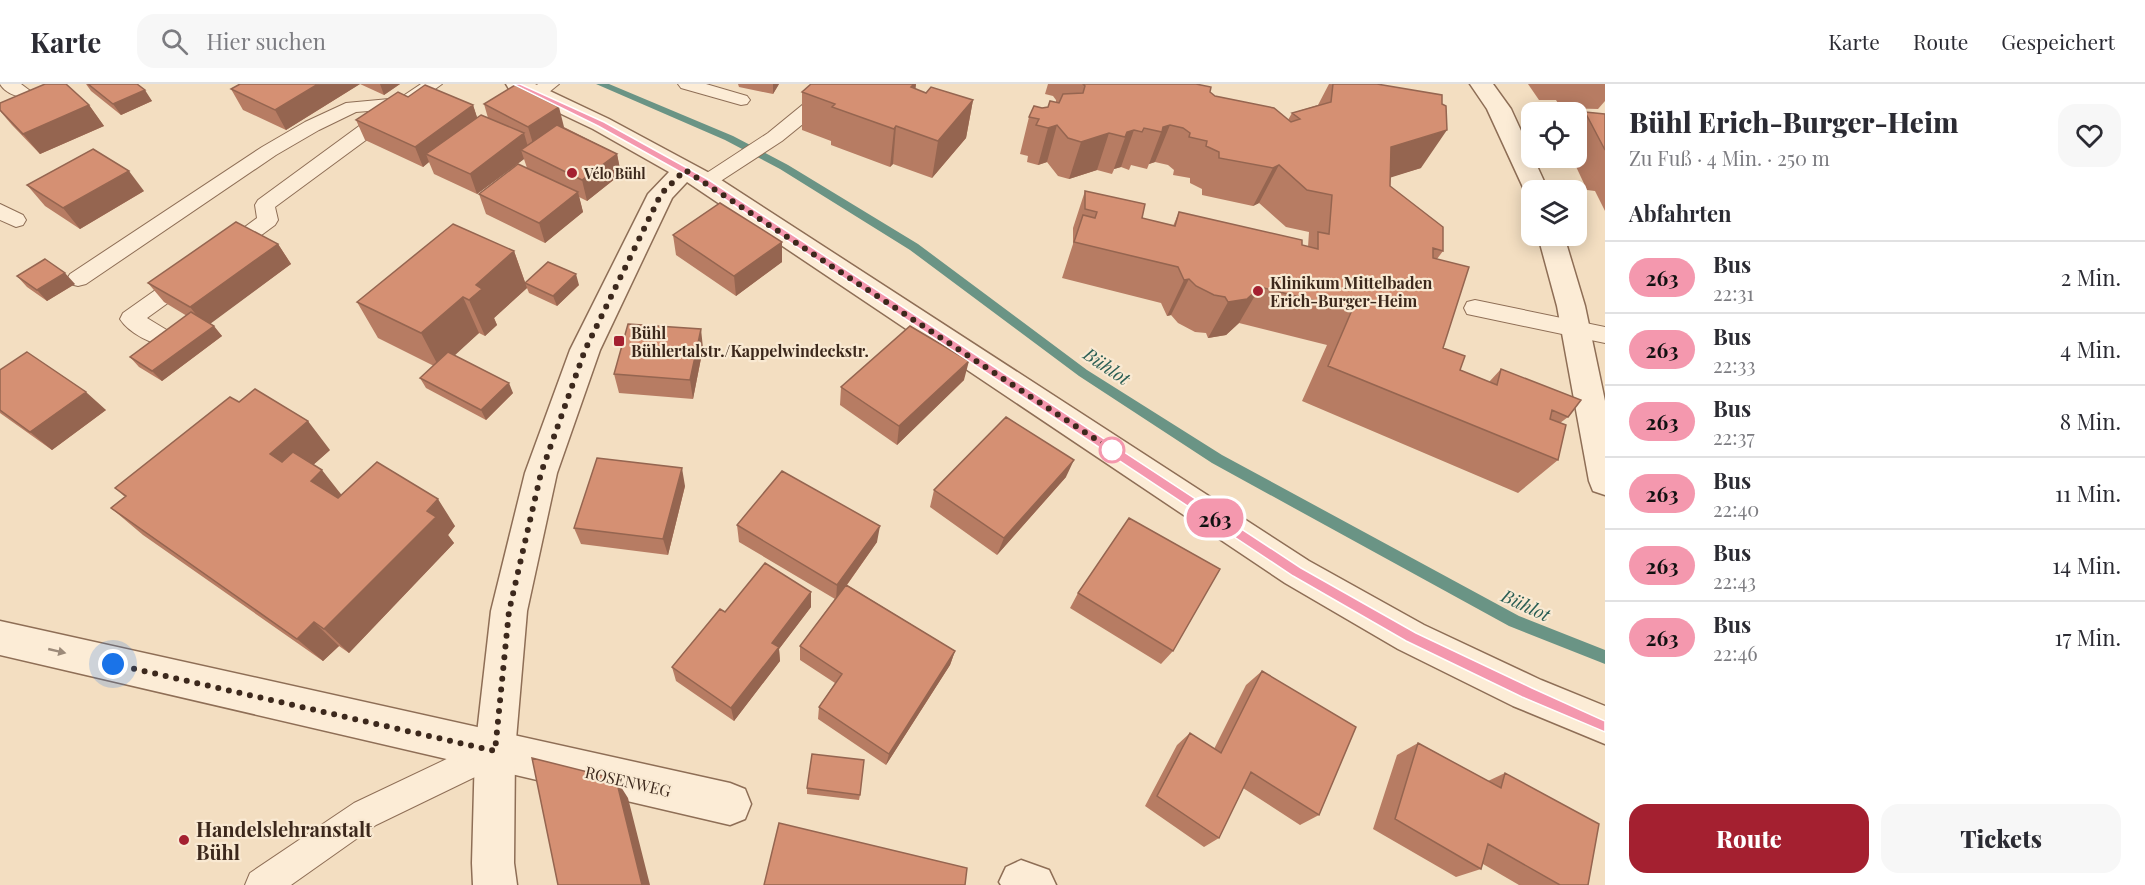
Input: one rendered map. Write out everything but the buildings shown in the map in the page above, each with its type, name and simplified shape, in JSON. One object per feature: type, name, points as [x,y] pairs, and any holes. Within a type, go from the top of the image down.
[{"type":"street","points":[[0,104],[16,89],[46,84]]},
{"type":"street","points":[[1481,84],[1499,109],[1531,180]]},
{"type":"street","points":[[535,87],[695,176],[1297,572],[1411,637],[1527,693],[1605,725]]},
{"type":"street","points":[[495,885],[493,863],[495,751],[509,611],[541,473],[585,350],[661,194],[695,176]]},
{"type":"street","points":[[1554,246],[1575,329],[1605,481]]},
{"type":"street","name":"ROSENWEG","points":[[0,638],[730,804]]},
{"type":"lane","points":[[162,338],[131,319],[268,220],[265,205],[433,84]]},
{"type":"lane","points":[[687,84],[741,100]]},
{"type":"lane","points":[[695,176],[737,164],[814,107],[838,84]]},
{"type":"lane","points":[[78,279],[269,151],[312,126],[352,108],[405,102]]},
{"type":"lane","points":[[1475,308],[1605,335]]},
{"type":"lane","points":[[262,885],[365,814],[495,751]]},
{"type":"waterway","name":"Bühlot","points":[[601,84],[729,138],[784,167],[914,247],[1083,373],[1217,459],[1514,621],[1605,657]]},
{"type":"bus line","name":"263","points":[[517,84],[601,124],[706,182],[1297,572],[1411,637],[1527,693],[1605,725]]},
{"type":"place","name":"Vélo Bühl","points":[[572,173]]},
{"type":"place","name":"Klinikum Mittelbaden Erich-Burger-Heim","points":[[1258,291]]},
{"type":"place","name":"Bühl Bühlertalstr./Kappelwindeckstr.","points":[[619,341]]},
{"type":"place","name":"Handelslehranstalt Bühl","points":[[184,840]]},
{"type":"route","points":[[113,664],[495,751],[509,611],[541,473],[585,350],[661,194],[685,170],[767,221],[1112,450]]}]
